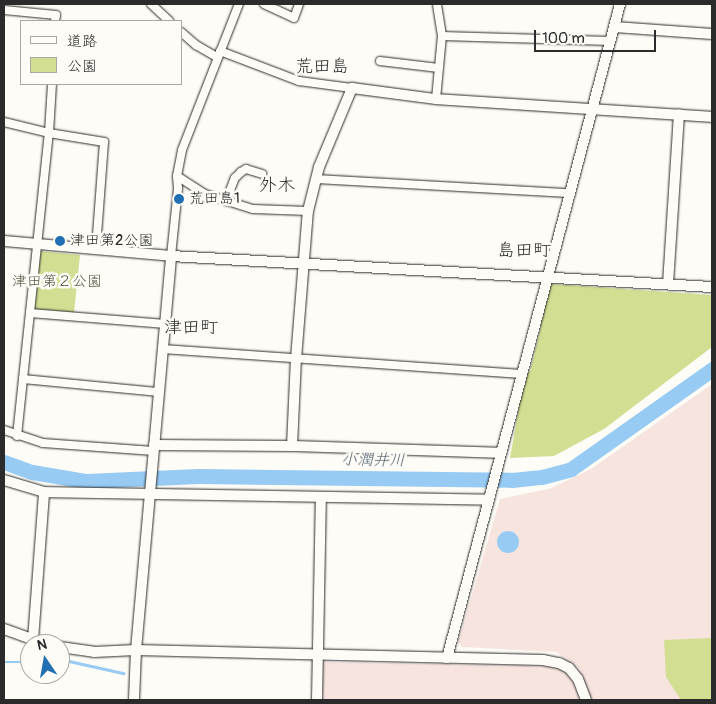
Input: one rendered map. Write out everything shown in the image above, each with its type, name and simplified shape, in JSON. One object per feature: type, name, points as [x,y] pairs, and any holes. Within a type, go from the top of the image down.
[{"type":"street","points":[[150,4],[169,20]]},
{"type":"street","points":[[134,700],[136,650],[178,188],[177,176],[182,150],[239,4]]},
{"type":"street","points":[[264,4],[294,18],[299,4]]},
{"type":"street","points":[[436,99],[442,36],[437,4]]},
{"type":"street","points":[[447,658],[620,4]]},
{"type":"street","points":[[4,10],[56,15],[55,20]]},
{"type":"street","points":[[614,27],[712,34]]},
{"type":"street","points":[[182,33],[196,45],[299,81],[436,99],[712,117]]},
{"type":"street","points":[[442,36],[610,41]]},
{"type":"street","points":[[380,61],[439,68]]},
{"type":"street","points":[[17,436],[38,245],[52,85]]},
{"type":"street","points":[[292,446],[296,359],[308,211],[316,179],[352,88]]},
{"type":"street","points":[[668,284],[679,114]]},
{"type":"street","points":[[4,122],[49,133],[104,142],[96,249]]},
{"type":"street","points":[[226,201],[236,178],[241,172],[246,169],[262,174]]},
{"type":"street","points":[[177,176],[205,194],[253,209],[308,211]]},
{"type":"street","points":[[316,179],[569,193]]},
{"type":"street","points":[[4,242],[171,256],[712,287]]},
{"type":"street","points":[[31,313],[165,324]]},
{"type":"street","points":[[163,350],[521,374]]},
{"type":"street","points":[[23,379],[159,392]]},
{"type":"street","points":[[4,430],[17,436],[43,443],[72,446],[154,448],[292,446],[500,456]]},
{"type":"street","points":[[4,480],[44,492],[321,497],[489,497]]},
{"type":"street","points":[[33,634],[44,492]]},
{"type":"street","points":[[317,700],[321,497]]},
{"type":"street","points":[[4,629],[20,635]]},
{"type":"street","points":[[70,648],[94,652],[136,650],[559,662],[569,668],[578,679],[586,700]]},
{"type":"shaded area","points":[[712,384],[712,700],[590,700],[579,669],[556,652],[462,647],[458,642],[500,499],[549,489],[591,469]]},
{"type":"shaded area","points":[[322,663],[554,666],[565,671],[571,677],[580,700],[320,700]]},
{"type":"green space","name":"津田第２公園","points":[[39,251],[80,255],[74,313],[33,309]]},
{"type":"green space","points":[[551,284],[712,295],[712,347],[604,429],[554,456],[510,458],[525,373],[530,371],[541,327],[539,322]]},
{"type":"green space","points":[[712,638],[712,700],[681,700],[666,677],[664,640]]},
{"type":"water","points":[[508,531],[516,534],[519,542],[516,550],[508,553],[500,550],[497,542],[500,534]]},
{"type":"waterway","name":"小潤井川","points":[[4,462],[32,472],[86,481],[198,476],[512,480],[542,477],[571,469],[712,369]]},
{"type":"waterway","points":[[70,661],[123,673]]},
{"type":"waterway","points":[[4,662],[20,662]]},
{"type":"place","name":"荒田島1","points":[[179,199]]},
{"type":"place","name":"津田第2公園","points":[[60,241]]},
{"type":"district","name":"荒田島","points":[[322,67]]},
{"type":"district","name":"外木","points":[[277,186]]},
{"type":"district","name":"島田町","points":[[524,251]]},
{"type":"district","name":"津田町","points":[[191,328]]}]
